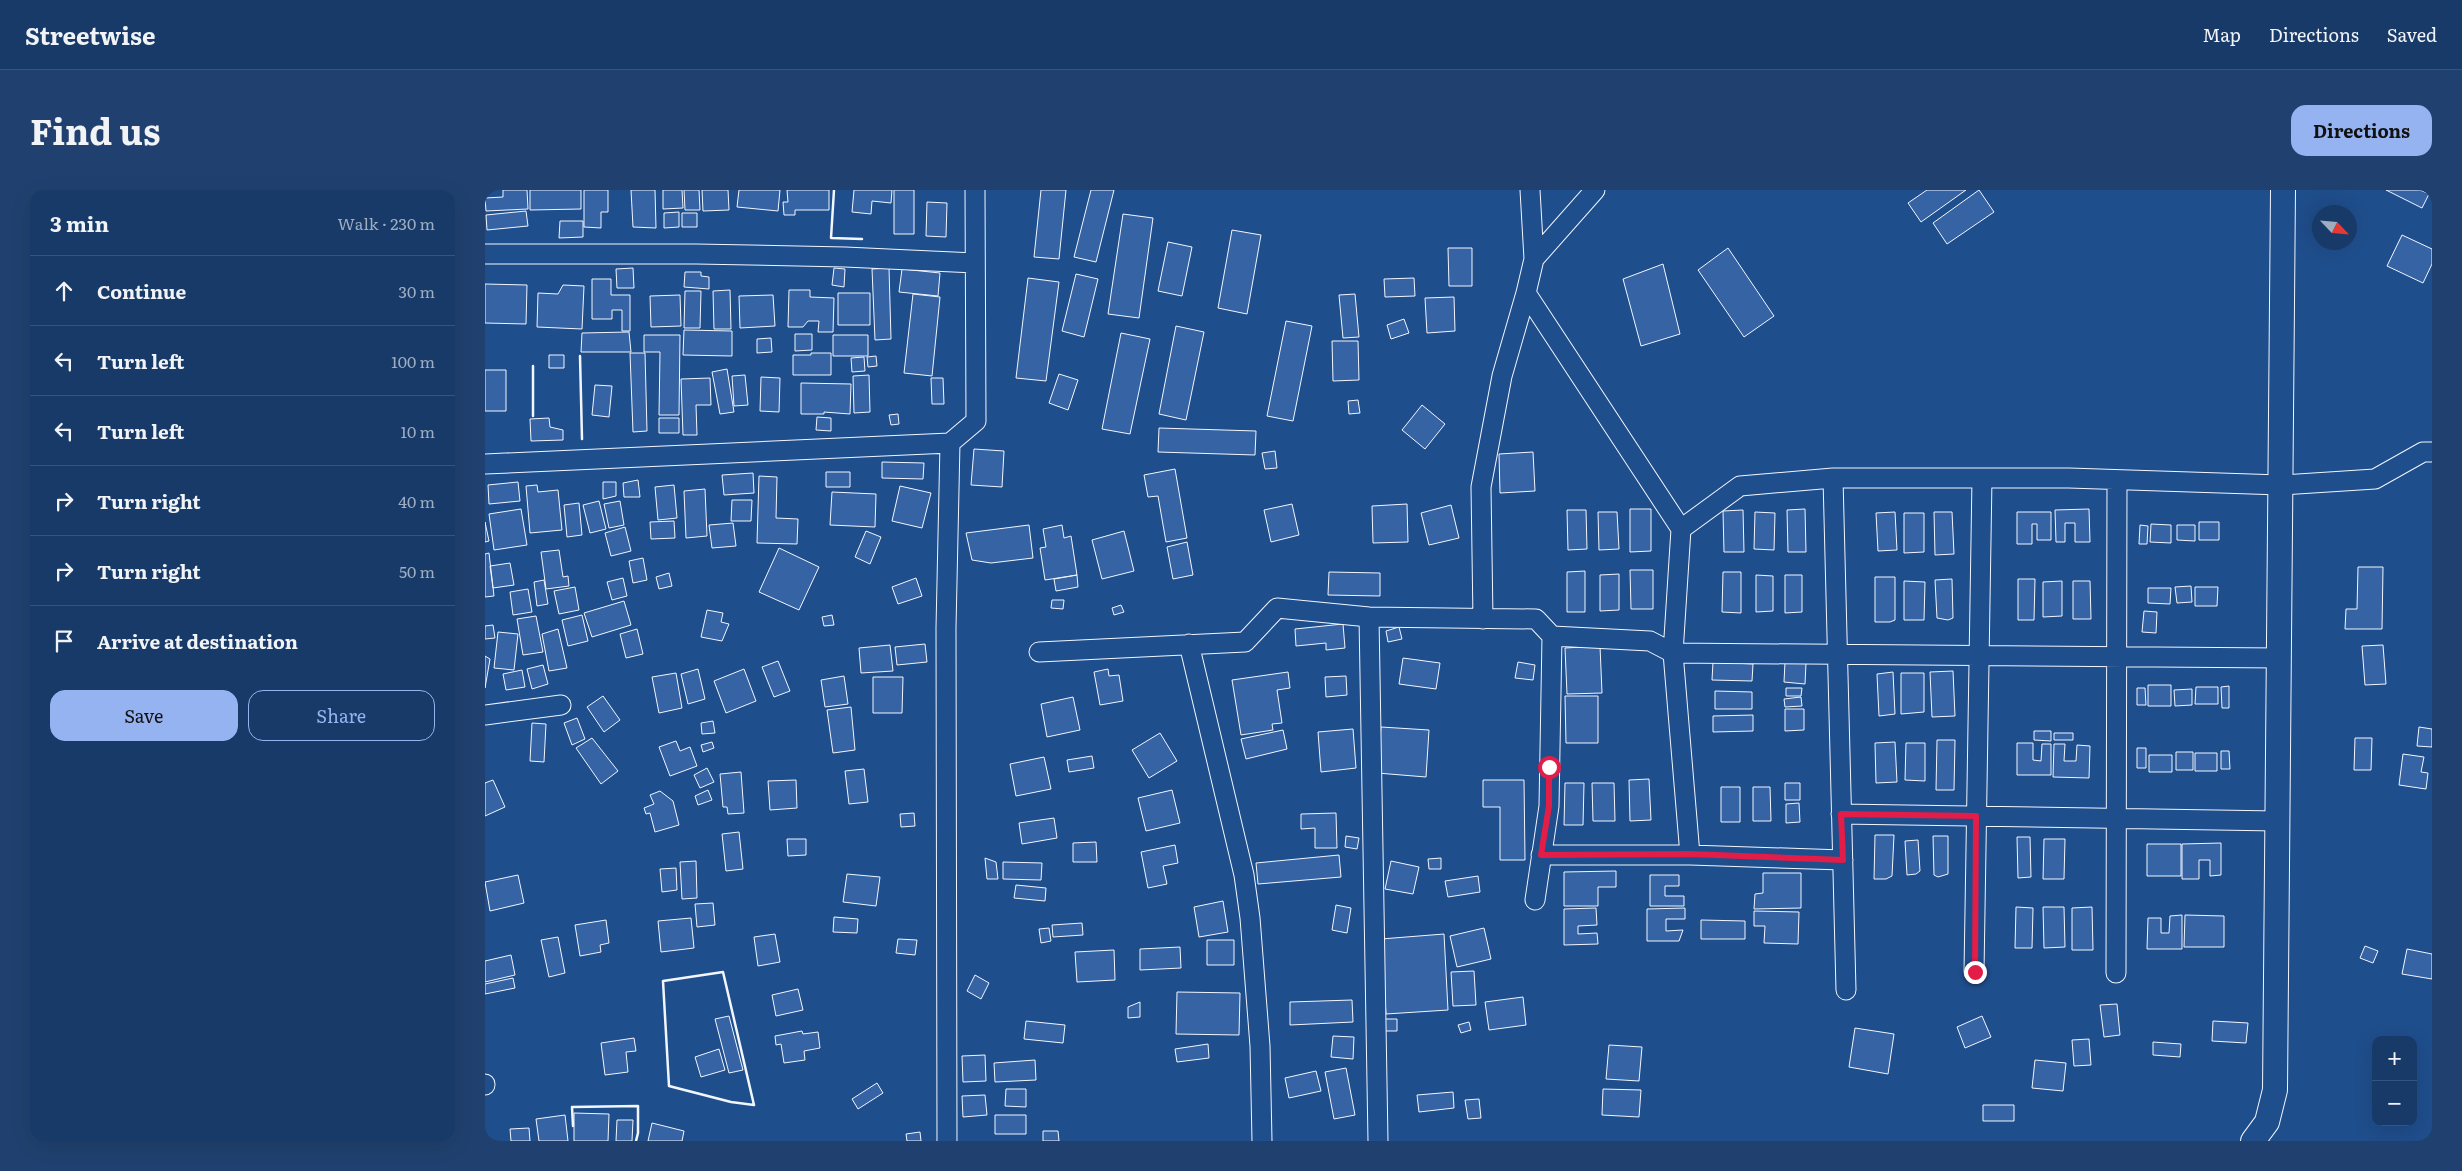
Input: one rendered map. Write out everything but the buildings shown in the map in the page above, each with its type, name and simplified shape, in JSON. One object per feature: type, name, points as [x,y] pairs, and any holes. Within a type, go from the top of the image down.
[{"type":"street","points":[[485,464],[950,444],[976,421],[975,190]]},
{"type":"street","points":[[1483,619],[1481,487],[1502,376],[1534,259],[1530,190]]},
{"type":"street","points":[[1534,259],[1595,190]]},
{"type":"street","points":[[2253,1141],[2267,1122],[2275,1090],[2283,190]]},
{"type":"street","points":[[485,254],[845,256],[975,263]]},
{"type":"street","points":[[1526,293],[1681,529],[1673,653],[1690,854]]},
{"type":"street","points":[[947,1141],[946,628],[950,444]]},
{"type":"street","points":[[1681,529],[1740,486],[1833,478],[2117,480],[2281,485],[2375,479],[2423,452],[2432,452]]},
{"type":"street","points":[[1833,478],[1846,990]]},
{"type":"street","points":[[1975,972],[1982,478]]},
{"type":"street","points":[[2116,973],[2117,480]]},
{"type":"street","points":[[1039,652],[1245,642],[1277,608],[1369,616],[1536,620],[1552,636],[1650,641],[1673,653],[2279,658]]},
{"type":"street","points":[[1369,616],[1378,1141]]},
{"type":"street","points":[[1535,900],[1549,806],[1552,636]]},
{"type":"street","points":[[1189,644],[1244,875],[1250,918],[1260,1046],[1262,1141]]},
{"type":"street","points":[[485,715],[561,705]]},
{"type":"street","points":[[1841,814],[2277,821]]},
{"type":"street","points":[[1541,855],[1690,854],[1843,860]]},
{"type":"wall","points":[[834,190],[831,238],[862,239]]},
{"type":"wall","points":[[580,356],[582,439]]},
{"type":"wall","points":[[533,366],[533,416]]},
{"type":"wall","points":[[723,972],[754,1105],[731,1102],[669,1086],[663,981],[723,972]]},
{"type":"wall","points":[[573,1126],[572,1107],[638,1106],[638,1133],[636,1141]]},
{"type":"route","points":[[1549,767],[1549,806],[1541,855],[1690,854],[1843,860],[1841,814],[1976,816],[1975,972]]}]
